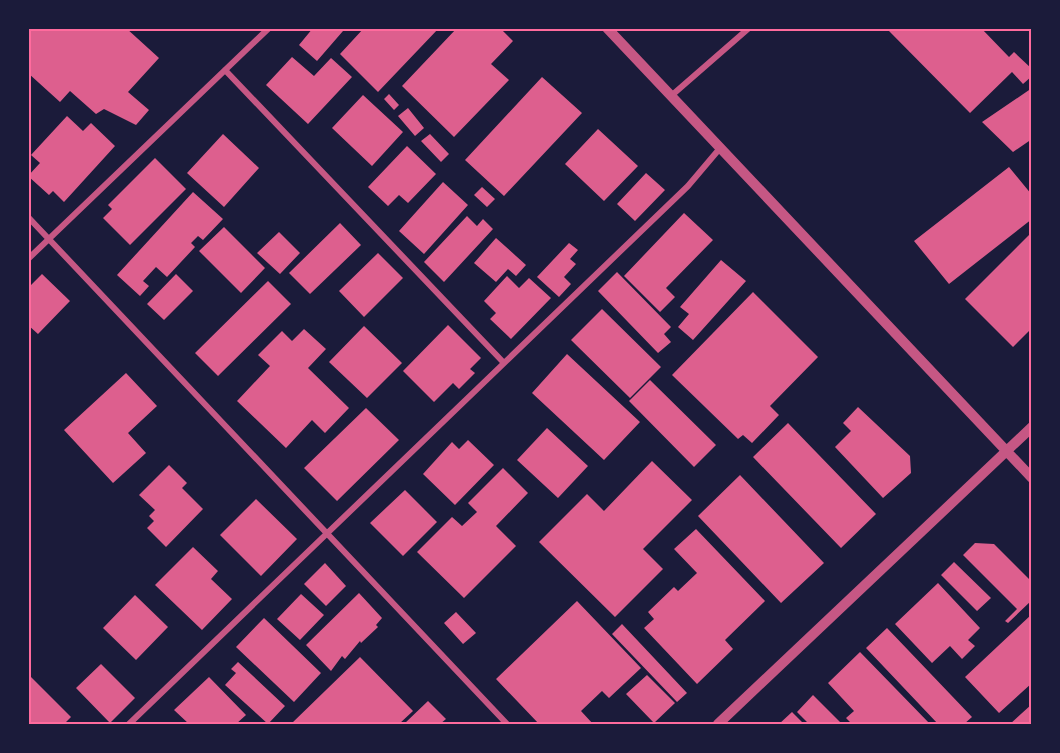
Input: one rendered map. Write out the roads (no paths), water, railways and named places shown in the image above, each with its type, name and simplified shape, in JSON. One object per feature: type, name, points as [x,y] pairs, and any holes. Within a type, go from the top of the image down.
[{"type":"street","points":[[28,259],[268,28]]},
{"type":"street","points":[[607,28],[1032,478]]},
{"type":"street","points":[[671,96],[749,28]]},
{"type":"street","points":[[225,70],[504,363]]},
{"type":"street","points":[[133,723],[688,186],[721,147]]},
{"type":"street","points":[[28,217],[507,724]]},
{"type":"street","points":[[718,724],[1032,428]]}]
